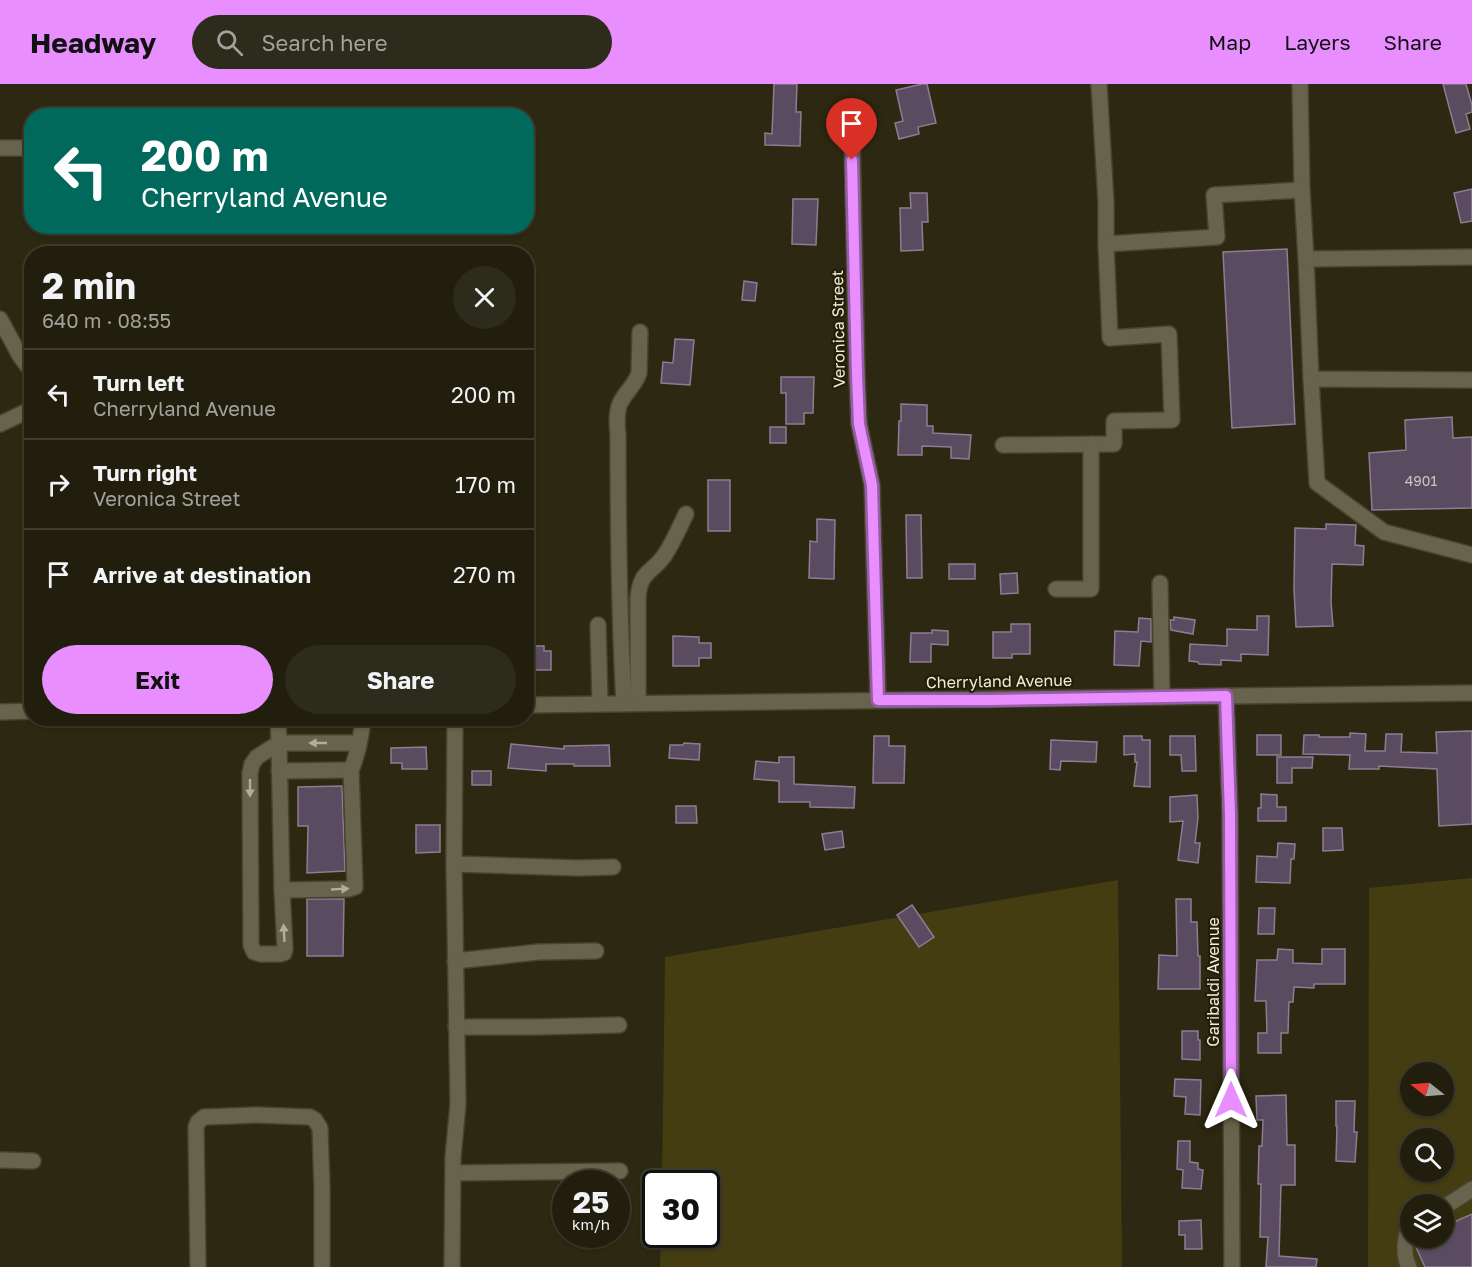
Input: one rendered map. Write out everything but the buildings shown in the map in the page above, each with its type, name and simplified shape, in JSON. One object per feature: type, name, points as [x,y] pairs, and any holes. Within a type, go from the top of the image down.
[{"type":"street","points":[[1003,445],[1114,444],[1114,421],[1172,420],[1169,334],[1110,338],[1100,84]]},
{"type":"street","points":[[1300,84],[1302,190],[1317,483],[1384,532],[1472,555]]},
{"type":"street","name":"Veronica Street","points":[[852,136],[857,384],[859,424],[872,485],[878,700]]},
{"type":"street","points":[[0,148],[24,148]]},
{"type":"street","points":[[1106,244],[1217,237],[1214,195],[1302,190]]},
{"type":"street","points":[[1306,259],[1472,256]]},
{"type":"street","points":[[0,319],[24,361]]},
{"type":"street","points":[[631,703],[619,617],[617,420],[619,405],[639,373],[640,332]]},
{"type":"street","points":[[1311,379],[1472,380]]},
{"type":"street","points":[[0,424],[24,413]]},
{"type":"street","points":[[1056,590],[1091,590],[1090,444]]},
{"type":"street","points":[[631,703],[640,582],[663,558],[686,514]]},
{"type":"street","points":[[1160,583],[1162,697]]},
{"type":"street","points":[[598,625],[600,704]]},
{"type":"street","name":"Cherryland Avenue","points":[[534,705],[1472,693]]},
{"type":"street","name":"Garibaldi Avenue","points":[[1226,696],[1230,814],[1232,1267]]},
{"type":"street","points":[[0,712],[24,711]]},
{"type":"street","points":[[278,726],[279,743],[279,771],[284,953],[260,954],[254,952],[251,945],[250,773],[252,764],[257,757],[279,743],[358,743]]},
{"type":"street","points":[[282,890],[355,887],[351,770],[363,726]]},
{"type":"street","points":[[452,1267],[453,1173],[458,1104],[454,864],[455,726]]},
{"type":"street","points":[[279,771],[351,770]]},
{"type":"street","points":[[454,864],[613,867]]},
{"type":"street","points":[[455,961],[539,952],[596,951]]},
{"type":"street","points":[[456,1027],[619,1025]]},
{"type":"street","points":[[198,1267],[196,1127],[204,1117],[257,1115],[310,1117],[320,1128],[322,1267]]},
{"type":"street","points":[[0,1160],[33,1161]]},
{"type":"street","points":[[453,1173],[552,1172]]},
{"type":"street","points":[[1454,1201],[1472,1189]]},
{"type":"street","points":[[1405,1248],[1409,1267]]},
{"type":"shaded area","points":[[1472,878],[1472,1267],[1368,1267],[1369,888]]},
{"type":"shaded area","points":[[1118,880],[1122,1267],[660,1267],[661,1248],[720,1248],[720,1170],[662,1170],[665,957]]},
{"type":"route","points":[[852,160],[859,424],[872,485],[878,700],[1226,696],[1230,814],[1231,1100]]}]
